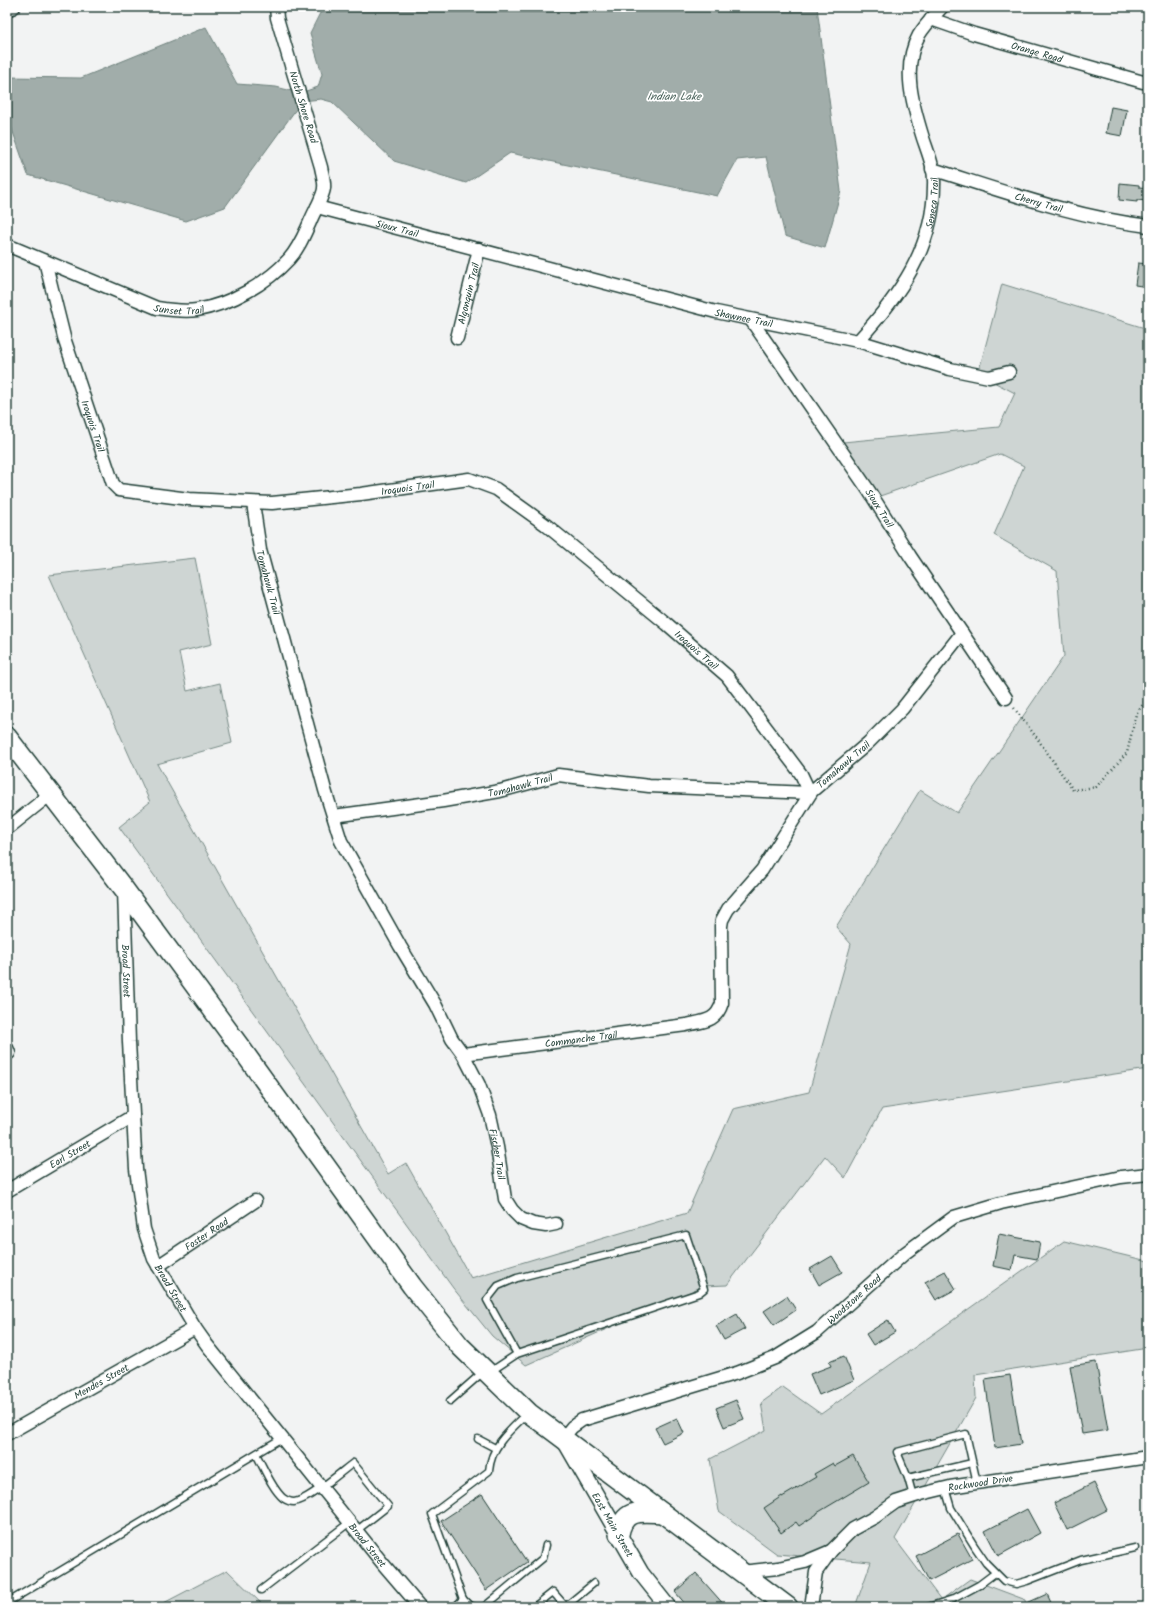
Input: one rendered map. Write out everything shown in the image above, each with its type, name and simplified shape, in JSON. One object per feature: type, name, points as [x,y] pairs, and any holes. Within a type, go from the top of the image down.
[{"type":"main road","points":[[7,737],[52,793],[124,889],[252,1063],[412,1286],[460,1346],[529,1413],[788,1607]]},
{"type":"main road","points":[[619,1534],[621,1523],[629,1515],[636,1512],[662,1513]]},
{"type":"street","points":[[7,10],[14,7]]},
{"type":"street","name":"North Shore Road","points":[[276,7],[277,18],[321,167],[324,188],[317,207]]},
{"type":"street","name":"Seneca Trail","points":[[858,341],[874,324],[916,263],[924,246],[931,221],[934,202],[934,183],[930,157],[915,112],[910,79],[910,66],[914,47],[920,35],[931,19],[942,7]]},
{"type":"street","name":"Orange Road","points":[[931,19],[974,34],[1143,82]]},
{"type":"street","name":"Cherry Trail","points":[[932,169],[1062,209],[1123,223],[1148,226]]},
{"type":"street","name":"Sioux Trail","points":[[317,207],[479,249]]},
{"type":"street","name":"Sunset Trail","points":[[7,245],[157,308],[176,311],[196,310],[214,306],[232,299],[276,272],[290,258],[301,243],[317,207]]},
{"type":"street","name":"Shawnee Trail","points":[[479,249],[716,312],[858,341],[950,370],[989,377],[1010,372]]},
{"type":"street","name":"Algonquin Trail","points":[[457,338],[479,249]]},
{"type":"street","name":"Iroquois Trail","points":[[45,261],[65,341],[114,484],[120,490],[189,499],[272,503],[354,495],[470,479],[496,489],[546,525],[667,624],[727,676],[801,774],[810,793]]},
{"type":"street","name":"Sioux Trail","points":[[751,320],[869,491],[910,556],[1006,698]]},
{"type":"street","name":"Tomahawk Trail","points":[[253,502],[260,550],[334,816],[500,792],[558,775],[650,786],[810,793],[868,743],[902,709],[962,633]]},
{"type":"street","points":[[7,829],[52,793]]},
{"type":"street","name":"Commanche Trail","points":[[462,1054],[686,1025],[712,1019],[717,1015],[722,1003],[721,926],[724,914],[762,870],[810,793]]},
{"type":"street","points":[[334,816],[342,841],[360,876],[435,1004],[452,1039],[462,1054]]},
{"type":"street","name":"Broad Street","points":[[124,889],[136,1169],[144,1229],[154,1259],[195,1328],[207,1345],[420,1607]]},
{"type":"street","name":"Fischer Trail","points":[[462,1054],[479,1085],[490,1115],[497,1147],[505,1199],[512,1210],[522,1219],[533,1224],[546,1226],[556,1224]]},
{"type":"street","name":"Earl Street","points":[[7,1191],[133,1116]]},
{"type":"street","name":"Woodstone Road","points":[[563,1438],[572,1427],[582,1420],[737,1373],[775,1358],[817,1332],[905,1253],[954,1217],[1015,1200],[1121,1177],[1148,1174]]},
{"type":"street","name":"Foster Road","points":[[158,1266],[255,1201]]},
{"type":"street","name":"Mendes Street","points":[[7,1434],[195,1328]]},
{"type":"street","name":"East Main Street","points":[[563,1438],[641,1573],[662,1605]]},
{"type":"street","name":"Rockwood Drive","points":[[811,1607],[816,1572],[831,1551],[853,1529],[875,1517],[896,1502],[945,1488],[1148,1457]]},
{"type":"street","name":"Rockwood Drive","points":[[740,1572],[778,1568],[805,1562],[831,1551]]},
{"type":"lane","points":[[450,1401],[486,1372],[518,1354],[699,1293],[704,1289],[686,1235],[517,1278],[498,1286],[487,1300],[518,1354]]},
{"type":"lane","points":[[474,1607],[469,1605],[463,1599],[432,1514],[489,1472],[490,1461],[495,1448],[510,1430],[529,1413]]},
{"type":"lane","points":[[913,1496],[898,1452],[966,1434],[977,1483]]},
{"type":"lane","points":[[10,1601],[282,1438]]},
{"type":"lane","points":[[478,1439],[495,1448]]},
{"type":"lane","points":[[256,1454],[277,1491],[283,1498],[290,1502],[301,1500],[322,1487],[352,1463],[388,1506],[353,1526],[261,1590]]},
{"type":"lane","points":[[908,1478],[972,1463]]},
{"type":"lane","points":[[945,1488],[951,1508],[986,1563],[1004,1581],[1016,1584],[1081,1560],[1135,1548]]},
{"type":"lane","points":[[484,1607],[543,1558],[546,1545]]},
{"type":"lane","points":[[928,1607],[953,1599],[972,1589],[995,1573]]},
{"type":"lane","points":[[534,1607],[553,1592],[565,1607],[594,1583]]},
{"type":"lane","points":[[455,1607],[463,1599]]},
{"type":"path","points":[[1006,698],[1073,790],[1096,787],[1127,753],[1136,714],[1148,697]]},
{"type":"shaded area","points":[[1002,284],[1148,329],[1148,1069],[882,1109],[845,1178],[825,1156],[727,1285],[703,1286],[526,1365],[492,1336],[453,1288],[119,827],[150,802],[49,575],[195,558],[212,644],[179,652],[187,691],[220,683],[232,743],[157,764],[388,1174],[406,1163],[471,1278],[687,1213],[733,1109],[809,1092],[851,944],[836,927],[920,790],[957,813],[1064,656],[1057,571],[994,535],[1024,466],[1000,454],[880,496],[843,442],[999,427],[1015,393],[978,374]]},
{"type":"shaded area","points":[[1064,1241],[1148,1261],[1148,1348],[975,1375],[976,1398],[895,1539],[941,1600],[970,1579],[1026,1600],[1027,1607],[855,1607],[871,1562],[777,1554],[719,1511],[710,1459],[766,1430],[761,1403],[783,1387],[821,1414]]},
{"type":"shaded area","points":[[227,1570],[265,1607],[156,1607]]},
{"type":"water","name":"Indian Lake","points":[[329,7],[817,7],[841,191],[825,248],[785,236],[766,157],[737,160],[717,196],[510,153],[466,183],[394,161],[332,102],[321,99],[302,101],[225,207],[186,221],[28,175],[7,115],[7,77],[81,78],[206,27],[237,84],[276,87],[300,93],[318,87],[322,74],[310,33],[320,13]]},
{"type":"building","points":[[1111,107],[1127,110],[1122,136],[1106,133]]},
{"type":"building","points":[[1120,183],[1139,185],[1139,187],[1148,188],[1147,201],[1137,200],[1137,202],[1119,200]]},
{"type":"building","points":[[1138,263],[1148,264],[1148,287],[1135,285]]},
{"type":"building","points":[[999,1234],[1040,1242],[1037,1259],[1015,1255],[1012,1270],[993,1266]]},
{"type":"building","points":[[832,1256],[842,1272],[819,1285],[810,1269]]},
{"type":"building","points":[[945,1271],[956,1289],[936,1300],[925,1282]]},
{"type":"building","points":[[787,1296],[796,1310],[774,1325],[764,1311]]},
{"type":"building","points":[[737,1314],[745,1329],[724,1340],[716,1326]]},
{"type":"building","points":[[888,1320],[895,1332],[873,1345],[866,1334]]},
{"type":"building","points":[[844,1356],[854,1380],[819,1395],[810,1374],[831,1366],[829,1362]]},
{"type":"building","points":[[1096,1362],[1108,1430],[1082,1434],[1070,1366]]},
{"type":"building","points":[[1010,1375],[1021,1444],[995,1448],[985,1379]]},
{"type":"building","points":[[736,1400],[744,1419],[724,1427],[716,1408]]},
{"type":"building","points":[[677,1418],[684,1433],[663,1443],[655,1428]]},
{"type":"building","points":[[853,1456],[869,1482],[817,1513],[799,1526],[796,1522],[781,1533],[764,1508],[816,1477],[814,1474],[833,1463],[835,1466]]},
{"type":"building","points":[[1094,1483],[1107,1510],[1067,1530],[1054,1503]]},
{"type":"building","points":[[482,1494],[527,1562],[486,1590],[441,1521]]},
{"type":"building","points":[[1027,1509],[1040,1533],[998,1556],[985,1531]]},
{"type":"building","points":[[958,1534],[972,1559],[929,1581],[916,1556]]},
{"type":"building","points":[[696,1573],[726,1607],[688,1607],[675,1592]]},
{"type":"building","points":[[1047,1594],[1053,1607],[1018,1607]]}]
